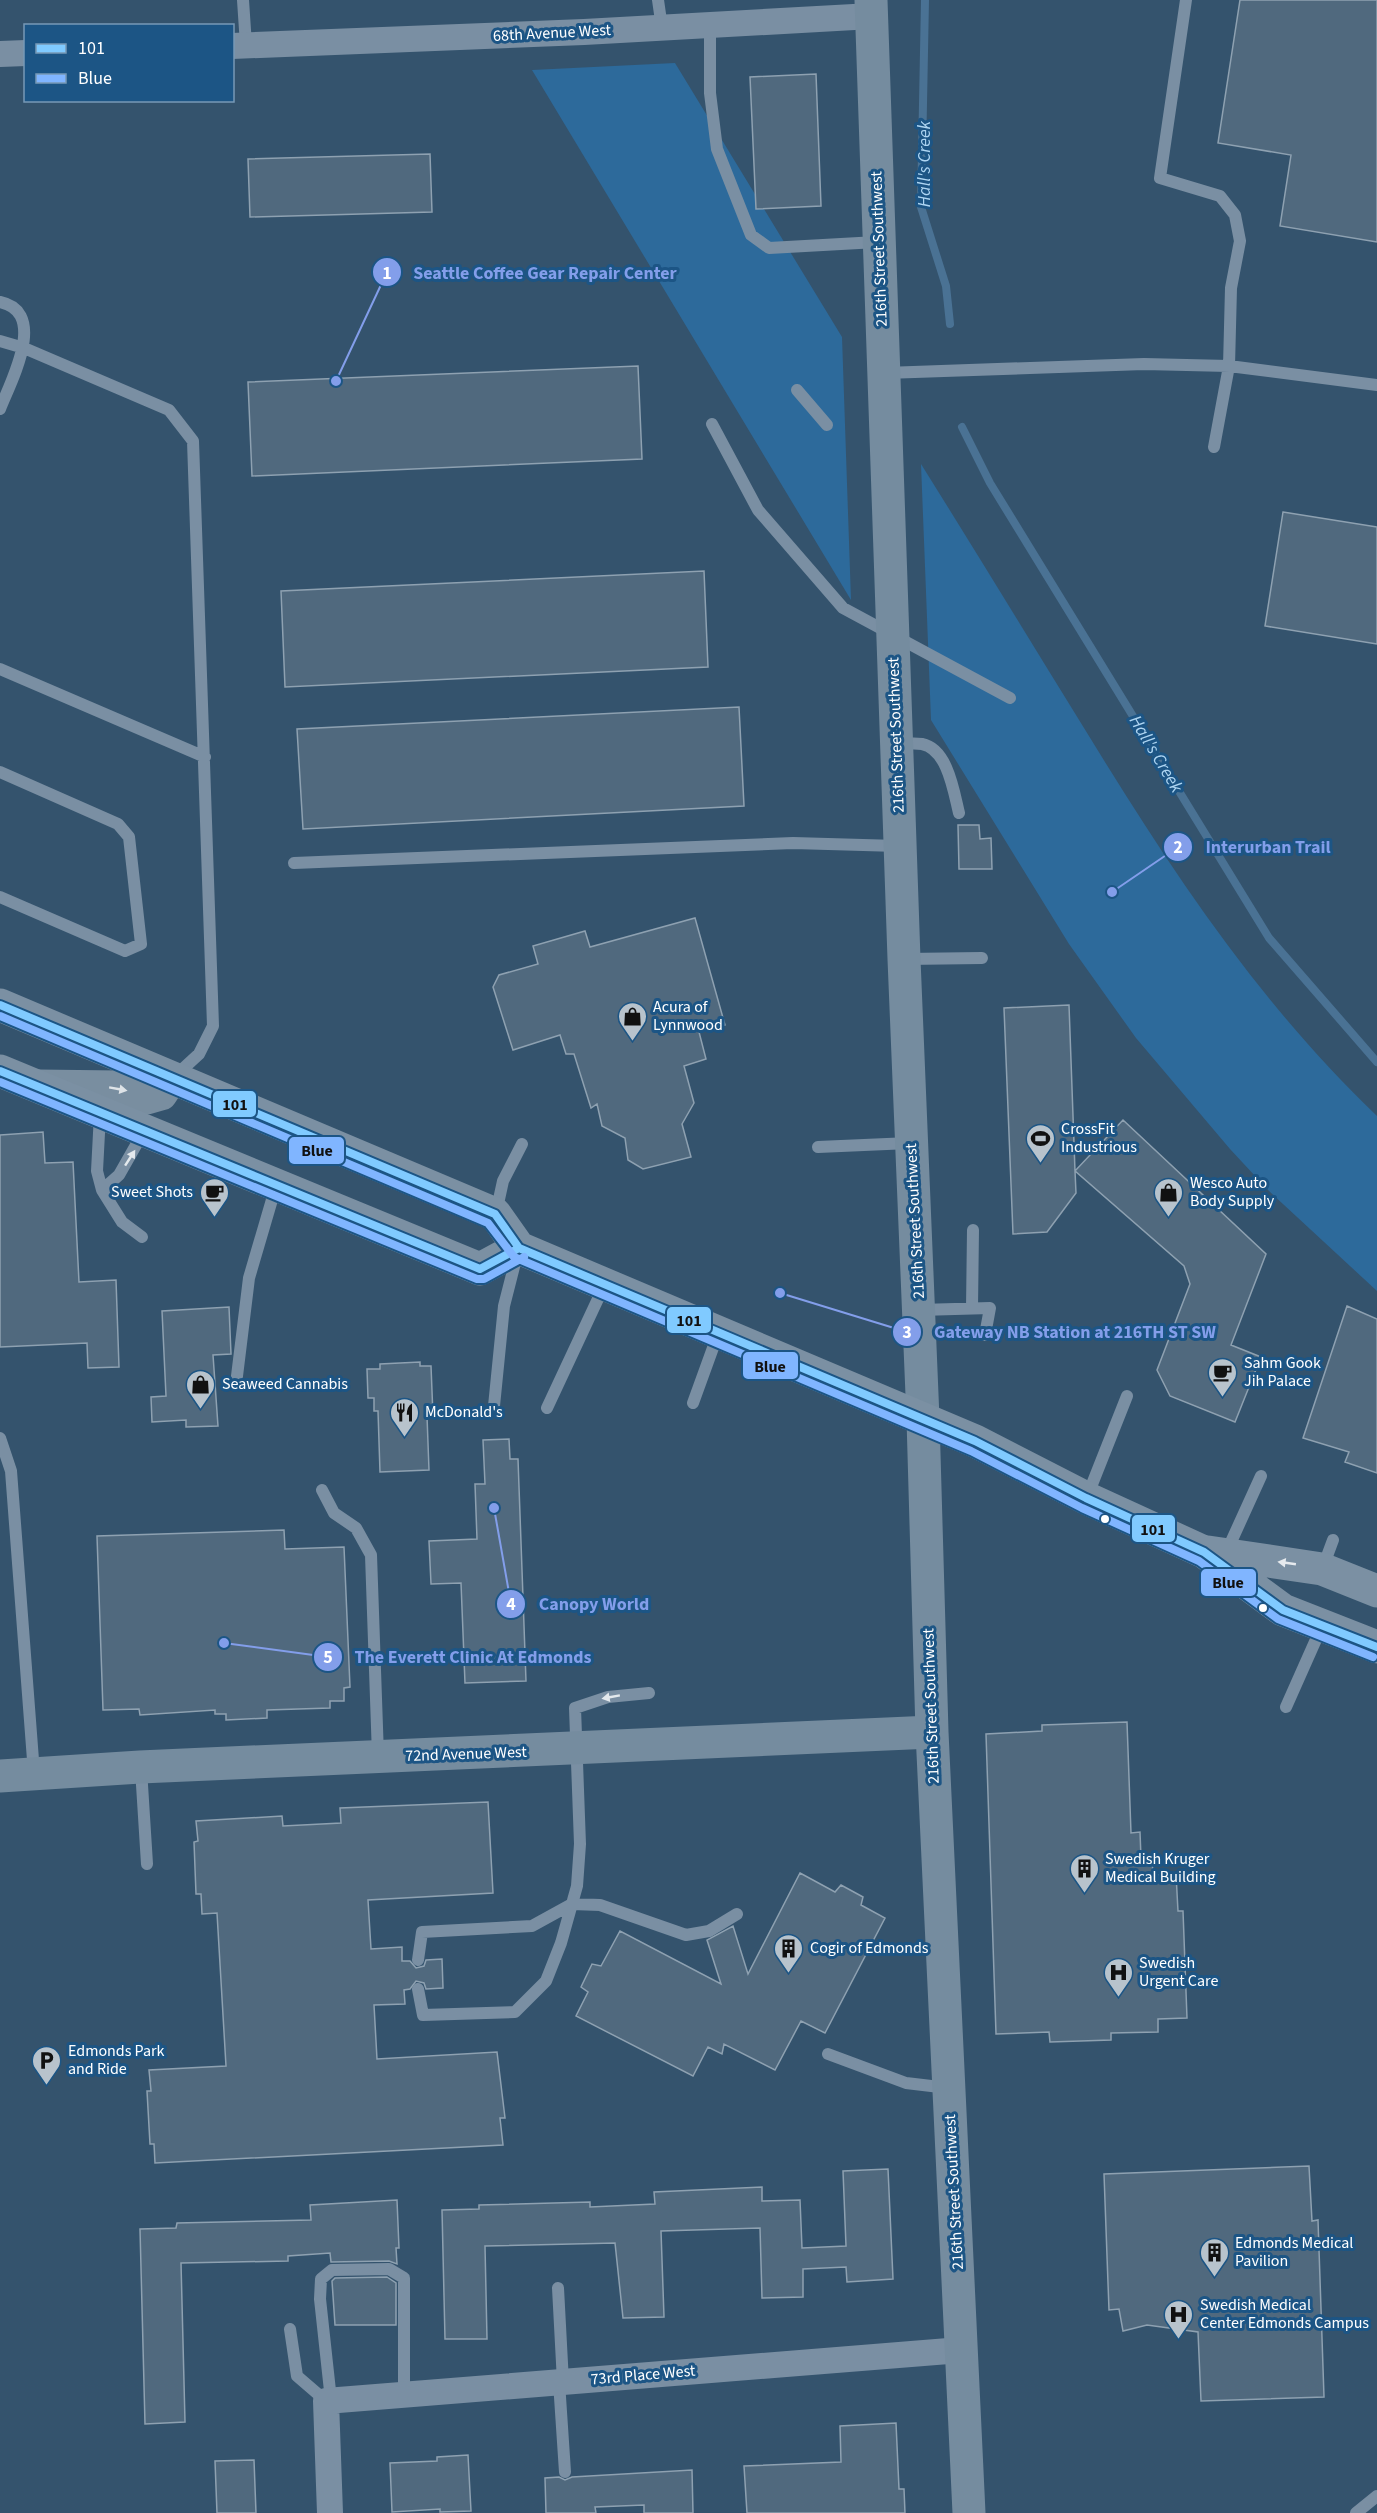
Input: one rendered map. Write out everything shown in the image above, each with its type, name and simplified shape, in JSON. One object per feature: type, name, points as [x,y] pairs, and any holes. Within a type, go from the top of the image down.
[{"type":"highway","points":[[0,1005],[495,1214],[519,1248],[975,1441],[1086,1498],[1214,1553],[1283,1610],[1377,1647]]},
{"type":"highway","points":[[0,1071],[480,1269],[519,1248]]},
{"type":"highway","points":[[1214,1553],[1328,1554],[1377,1591]]},
{"type":"main road","points":[[38,1086],[118,1087],[147,1098],[161,1094],[171,1079]]},
{"type":"street","name":"68th Avenue West","points":[[239,45],[662,28],[871,8]]},
{"type":"street","name":"216th Street Southwest","points":[[871,8],[899,846],[923,1419],[932,1732],[969,2513]]},
{"type":"street","points":[[0,54],[24,53]]},
{"type":"street","name":"72nd Avenue West","points":[[0,1776],[140,1767],[932,1732]]},
{"type":"street","name":"73rd Place West","points":[[328,2400],[961,2350]]},
{"type":"street","points":[[328,2400],[330,2513]]},
{"type":"lane","points":[[239,45],[243,0]]},
{"type":"lane","points":[[658,0],[662,28]]},
{"type":"lane","points":[[1186,0],[1160,178],[1220,196],[1235,215],[1240,241],[1231,288],[1229,366],[1214,447]]},
{"type":"lane","points":[[710,25],[710,93],[717,149],[751,235],[769,248],[879,242]]},
{"type":"lane","points":[[0,302],[8,304],[22,320],[24,348],[0,409]]},
{"type":"lane","points":[[0,341],[24,348],[169,410],[193,441],[213,1026],[199,1054],[171,1079]]},
{"type":"lane","points":[[883,373],[1144,364],[1229,366],[1377,385]]},
{"type":"lane","points":[[797,390],[828,425]]},
{"type":"lane","points":[[712,424],[758,510],[843,608],[1010,698]]},
{"type":"lane","points":[[0,669],[205,757]]},
{"type":"lane","points":[[896,744],[924,744],[937,752],[950,778],[959,813]]},
{"type":"lane","points":[[0,772],[118,824],[129,837],[141,944],[125,951],[0,897]]},
{"type":"lane","points":[[294,863],[793,843],[899,846]]},
{"type":"lane","points":[[904,959],[982,958]]},
{"type":"lane","points":[[100,1113],[97,1171],[102,1190],[122,1222],[142,1237]]},
{"type":"lane","points":[[102,1190],[119,1175],[145,1130]]},
{"type":"lane","points":[[818,1147],[911,1143]]},
{"type":"lane","points":[[495,1214],[503,1181],[522,1144]]},
{"type":"lane","points":[[237,1376],[249,1278],[276,1184]]},
{"type":"lane","points":[[972,1308],[973,1230]]},
{"type":"lane","points":[[494,1406],[504,1306],[519,1248]]},
{"type":"lane","points":[[547,1407],[605,1285]]},
{"type":"lane","points":[[919,1310],[990,1308],[985,1335]]},
{"type":"lane","points":[[693,1403],[718,1333]]},
{"type":"lane","points":[[1086,1498],[1127,1396]]},
{"type":"lane","points":[[0,1438],[11,1471],[34,1774]]},
{"type":"lane","points":[[1214,1553],[1262,1476]]},
{"type":"lane","points":[[322,1490],[333,1513],[356,1528],[371,1555],[378,1757]]},
{"type":"lane","points":[[1286,1707],[1322,1626]]},
{"type":"lane","points":[[418,1989],[423,2015],[515,2012],[546,1981],[577,1886],[580,1844],[575,1708],[608,1697],[649,1693]]},
{"type":"lane","points":[[140,1767],[147,1864]]},
{"type":"lane","points":[[418,1960],[422,1932],[532,1926],[572,1904],[600,1905],[686,1935],[709,1931],[737,1914]]},
{"type":"lane","points":[[828,2054],[906,2083],[949,2088]]},
{"type":"lane","points":[[328,2400],[320,2299],[321,2279],[332,2270],[389,2269],[404,2278],[404,2394]]},
{"type":"lane","points":[[558,2288],[565,2472]]},
{"type":"lane","points":[[290,2329],[297,2376],[328,2400]]},
{"type":"lane","points":[[1356,2513],[1377,2496]]},
{"type":"shaded area","points":[[675,63],[842,337],[851,600],[532,70]]},
{"type":"shaded area","points":[[921,464],[1143,823],[1213,926],[1290,1023],[1377,1116],[1377,1291],[1269,1191],[1230,1149],[1136,1038],[1069,944],[931,720]]},
{"type":"building","points":[[1240,0],[1377,0],[1377,242],[1280,226],[1291,155],[1218,143]]},
{"type":"building","points":[[816,74],[821,206],[756,209],[750,77]]},
{"type":"building","points":[[430,154],[432,212],[250,217],[248,159]]},
{"type":"building","points":[[638,366],[642,459],[252,476],[248,382]]},
{"type":"building","points":[[1283,512],[1377,527],[1377,644],[1265,626]]},
{"type":"building","points":[[704,571],[708,667],[285,687],[281,591]]},
{"type":"building","points":[[739,707],[744,806],[303,829],[297,729]]},
{"type":"building","points":[[958,825],[979,825],[980,839],[991,838],[992,869],[959,869]]},
{"type":"building","name":"Acura of Lynnwood","points":[[695,918],[725,1025],[699,1032],[706,1059],[684,1066],[694,1103],[682,1124],[691,1157],[643,1169],[628,1160],[625,1138],[602,1126],[597,1104],[591,1108],[574,1054],[566,1054],[560,1035],[513,1050],[493,987],[499,975],[538,964],[533,946],[585,931],[590,947]]},
{"type":"building","points":[[1069,1005],[1076,1193],[1047,1232],[1013,1234],[1004,1008]]},
{"type":"building","points":[[1123,1120],[1266,1254],[1231,1345],[1261,1357],[1235,1422],[1170,1396],[1157,1370],[1190,1284],[1184,1266],[1075,1171]]},
{"type":"building","points":[[43,1132],[45,1163],[73,1162],[79,1282],[116,1280],[119,1367],[88,1368],[87,1343],[0,1347],[0,1135]]},
{"type":"building","points":[[1347,1306],[1377,1319],[1377,1473],[1345,1462],[1349,1452],[1303,1438]]},
{"type":"building","points":[[229,1307],[231,1354],[213,1355],[218,1426],[186,1427],[186,1420],[152,1422],[151,1397],[166,1396],[162,1311]]},
{"type":"building","name":"McDonald's","points":[[420,1362],[420,1366],[431,1366],[433,1416],[427,1416],[429,1470],[380,1472],[378,1411],[374,1411],[374,1398],[368,1398],[367,1369],[380,1369],[380,1364]]},
{"type":"building","points":[[509,1439],[510,1459],[518,1459],[526,1681],[465,1683],[461,1583],[431,1584],[429,1541],[477,1539],[475,1484],[485,1484],[483,1440]]},
{"type":"building","points":[[284,1530],[285,1549],[344,1547],[350,1687],[344,1688],[344,1701],[330,1701],[330,1708],[267,1710],[267,1718],[226,1720],[226,1714],[215,1714],[215,1710],[140,1715],[139,1709],[103,1710],[97,1536]]},
{"type":"building","name":"Swedish Kruger Medical Building","points":[[1127,1722],[1131,1833],[1140,1832],[1141,1858],[1152,1857],[1153,1875],[1176,1874],[1178,1911],[1183,1911],[1187,2018],[1158,2019],[1158,2032],[1111,2033],[1111,2040],[1050,2042],[1049,2032],[996,2034],[986,1734],[1042,1731],[1042,1725]]},
{"type":"building","points":[[488,1802],[493,1893],[368,1900],[371,1949],[402,1947],[402,1961],[410,1961],[416,1968],[424,1966],[426,1960],[442,1959],[443,1988],[426,1989],[424,1983],[416,1981],[410,1989],[404,1990],[405,2004],[374,2005],[377,2059],[497,2052],[505,2118],[500,2118],[503,2145],[155,2163],[154,2144],[150,2144],[147,2091],[151,2091],[149,2070],[226,2066],[217,1913],[202,1914],[201,1894],[196,1894],[194,1842],[198,1841],[196,1821],[282,1816],[283,1826],[341,1823],[340,1808]]},
{"type":"building","name":"Cogir of Edmonds","points":[[800,1873],[835,1892],[841,1885],[863,1897],[861,1905],[885,1918],[825,2033],[801,2021],[775,2070],[724,2044],[722,2054],[708,2047],[693,2076],[576,2016],[588,1992],[581,1987],[592,1964],[601,1966],[620,1931],[721,1984],[707,1940],[733,1926],[748,1974]]},
{"type":"building","name":"Edmonds Medical Pavilion","points":[[1309,2166],[1312,2221],[1318,2220],[1324,2397],[1201,2401],[1198,2332],[1147,2325],[1123,2331],[1119,2309],[1109,2310],[1104,2174]]},
{"type":"building","points":[[888,2169],[893,2279],[847,2282],[846,2267],[803,2269],[803,2297],[762,2298],[760,2228],[661,2231],[664,2317],[623,2318],[615,2243],[485,2246],[487,2339],[445,2339],[442,2210],[479,2209],[479,2205],[590,2202],[590,2207],[655,2204],[654,2192],[762,2187],[762,2201],[800,2200],[802,2248],[846,2246],[843,2171]]},
{"type":"building","points":[[397,2200],[399,2248],[396,2248],[397,2264],[389,2261],[331,2262],[330,2253],[288,2256],[288,2261],[181,2263],[185,2422],[145,2424],[140,2229],[176,2228],[177,2223],[311,2220],[310,2205]]},
{"type":"building","points":[[387,2277],[396,2283],[396,2325],[335,2325],[332,2281],[335,2278]]},
{"type":"building","points":[[896,2423],[899,2489],[904,2489],[905,2513],[747,2513],[744,2466],[841,2462],[840,2426]]},
{"type":"building","points":[[468,2455],[471,2511],[440,2512],[440,2509],[392,2512],[390,2463],[437,2461],[437,2457]]},
{"type":"building","points":[[254,2460],[256,2513],[217,2513],[215,2461]]},
{"type":"building","points":[[692,2470],[693,2513],[644,2513],[644,2505],[595,2507],[596,2513],[546,2513],[545,2478],[559,2477],[565,2480],[572,2477]]},
{"type":"waterway","name":"Hall's Creek","points":[[925,0],[921,207],[946,286],[950,324]]},
{"type":"waterway","name":"Hall's Creek","points":[[962,427],[990,483],[1269,938],[1377,1062]]},
{"type":"transit line","name":"101","points":[[0,1005],[495,1214],[519,1248],[975,1441],[1086,1498],[1204,1552],[1283,1610],[1377,1647]]},
{"type":"transit line","name":"Blue","points":[[0,1016],[488,1223],[514,1257],[971,1451],[1082,1508],[1199,1561],[1278,1619],[1373,1657]]},
{"type":"transit line","name":"101","points":[[0,1071],[480,1269],[519,1248]]},
{"type":"transit line","name":"Blue","points":[[0,1082],[477,1279],[484,1279],[524,1257]]},
{"type":"place","name":"Seattle Coffee Gear Repair Center","points":[[336,381]]},
{"type":"place","name":"Interurban Trail","points":[[1112,892]]},
{"type":"place","name":"Acura of Lynnwood","points":[[632,1042]]},
{"type":"place","name":"CrossFit Industrious","points":[[1040,1164]]},
{"type":"place","name":"Sweet Shots","points":[[214,1218]]},
{"type":"place","name":"Wesco Auto Body Supply","points":[[1169,1218]]},
{"type":"place","name":"Gateway NB Station at 216TH ST SW","points":[[780,1293]]},
{"type":"place","name":"Sahm Gook Jih Palace","points":[[1223,1398]]},
{"type":"place","name":"Seaweed Cannabis","points":[[201,1410]]},
{"type":"place","name":"McDonald's","points":[[404,1438]]},
{"type":"place","name":"Canopy World","points":[[494,1508]]},
{"type":"place","name":"The Everett Clinic At Edmonds","points":[[224,1643]]},
{"type":"place","name":"Swedish Kruger Medical Building","points":[[1084,1894]]},
{"type":"place","name":"Cogir of Edmonds","points":[[789,1974]]},
{"type":"place","name":"Swedish Urgent Care","points":[[1118,1998]]},
{"type":"place","name":"Edmonds Park and Ride","points":[[47,2086]]},
{"type":"place","name":"Edmonds Medical Pavilion","points":[[1214,2278]]},
{"type":"place","name":"Swedish Medical Center Edmonds Campus","points":[[1179,2340]]}]
